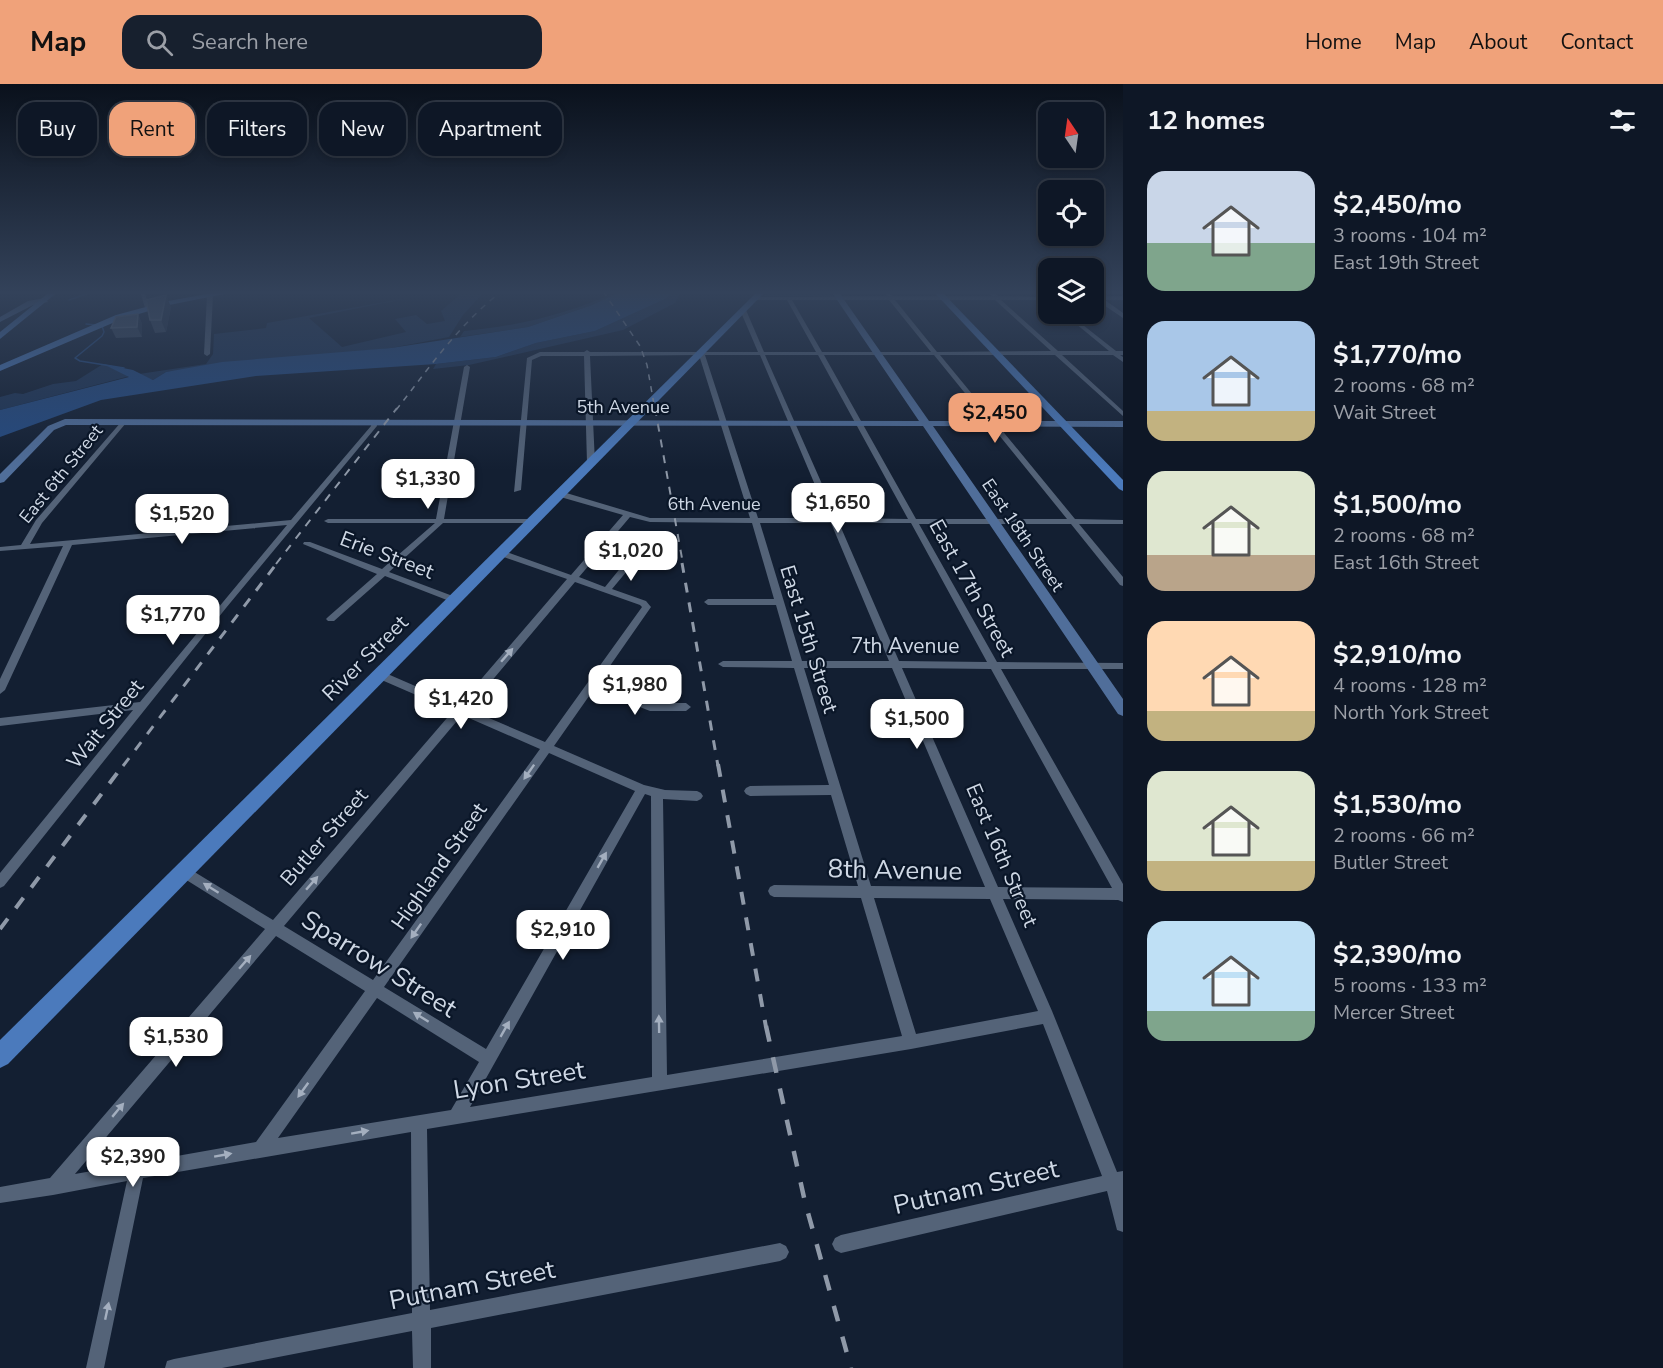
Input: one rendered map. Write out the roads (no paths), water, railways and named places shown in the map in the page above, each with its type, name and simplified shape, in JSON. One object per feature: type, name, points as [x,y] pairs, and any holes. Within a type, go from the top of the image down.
[{"type":"main road","points":[[0,368],[39,351]]},
{"type":"main road","name":"River Street","points":[[0,1056],[702,352]]},
{"type":"main road","name":"East 18th Street","points":[[877,352],[1123,710]]},
{"type":"main road","points":[[996,353],[1123,487]]},
{"type":"main road","name":"5th Avenue","points":[[0,480],[57,424],[65,422],[1123,424]]},
{"type":"street","points":[[1054,351],[1123,414]]},
{"type":"street","points":[[1111,351],[1123,360]]},
{"type":"street","points":[[587,352],[591,463]]},
{"type":"street","name":"East 15th Street","points":[[702,352],[799,664],[911,1042]]},
{"type":"street","name":"East 16th Street","points":[[761,352],[1118,1180],[1123,1224]]},
{"type":"street","name":"East 17th Street","points":[[819,352],[1123,895]]},
{"type":"street","points":[[935,352],[1123,583]]},
{"type":"street","points":[[518,490],[529,360],[545,353],[1123,353]]},
{"type":"street","points":[[331,620],[436,528],[440,520],[467,367]]},
{"type":"street","name":"East 6th Street","points":[[24,547],[39,522],[124,422]]},
{"type":"street","name":"Wait Street","points":[[0,882],[292,522],[374,426],[374,422]]},
{"type":"street","name":"6th Avenue","points":[[560,494],[627,515],[658,521],[1123,522]]},
{"type":"street","name":"Butler Street","points":[[53,1187],[627,515]]},
{"type":"street","points":[[328,521],[533,521]]},
{"type":"street","points":[[0,549],[292,522]]},
{"type":"street","points":[[0,690],[69,542]]},
{"type":"street","name":"Erie Street","points":[[307,544],[455,600]]},
{"type":"street","points":[[501,553],[607,590],[634,557]]},
{"type":"street","name":"Highland Street","points":[[261,1149],[646,605],[607,590]]},
{"type":"street","points":[[708,602],[779,602]]},
{"type":"street","name":"7th Avenue","points":[[723,664],[1123,666]]},
{"type":"street","points":[[380,675],[642,789],[657,794],[697,796]]},
{"type":"street","points":[[592,684],[650,707],[686,707]]},
{"type":"street","points":[[0,722],[143,705]]},
{"type":"street","points":[[456,1116],[642,789]]},
{"type":"street","points":[[750,791],[836,790]]},
{"type":"street","points":[[657,794],[660,1083]]},
{"type":"street","name":"Sparrow Street","points":[[184,872],[488,1059]]},
{"type":"street","name":"8th Avenue","points":[[774,891],[1123,895]]},
{"type":"street","name":"Lyon Street","points":[[0,1195],[419,1122],[911,1042],[1047,1016]]},
{"type":"street","points":[[419,1122],[422,1368]]},
{"type":"street","points":[[95,1368],[137,1170]]},
{"type":"street","name":"Putnam Street","points":[[841,1244],[1118,1180]]},
{"type":"street","name":"Putnam Street","points":[[174,1368],[780,1252]]},
{"type":"waterway","points":[[84,351],[75,358],[80,361],[124,368]]},
{"type":"railway","points":[[396,410],[442,351]]},
{"type":"railway","points":[[642,351],[647,365],[655,410]]},
{"type":"railway","points":[[276,564],[397,408]]},
{"type":"railway","points":[[655,408],[683,564]]},
{"type":"railway","points":[[123,766],[277,563]]},
{"type":"railway","points":[[682,563],[718,766]]},
{"type":"railway","points":[[0,929],[124,764]]},
{"type":"railway","points":[[718,764],[766,1027]]},
{"type":"railway","points":[[766,1026],[805,1202],[851,1368]]}]
